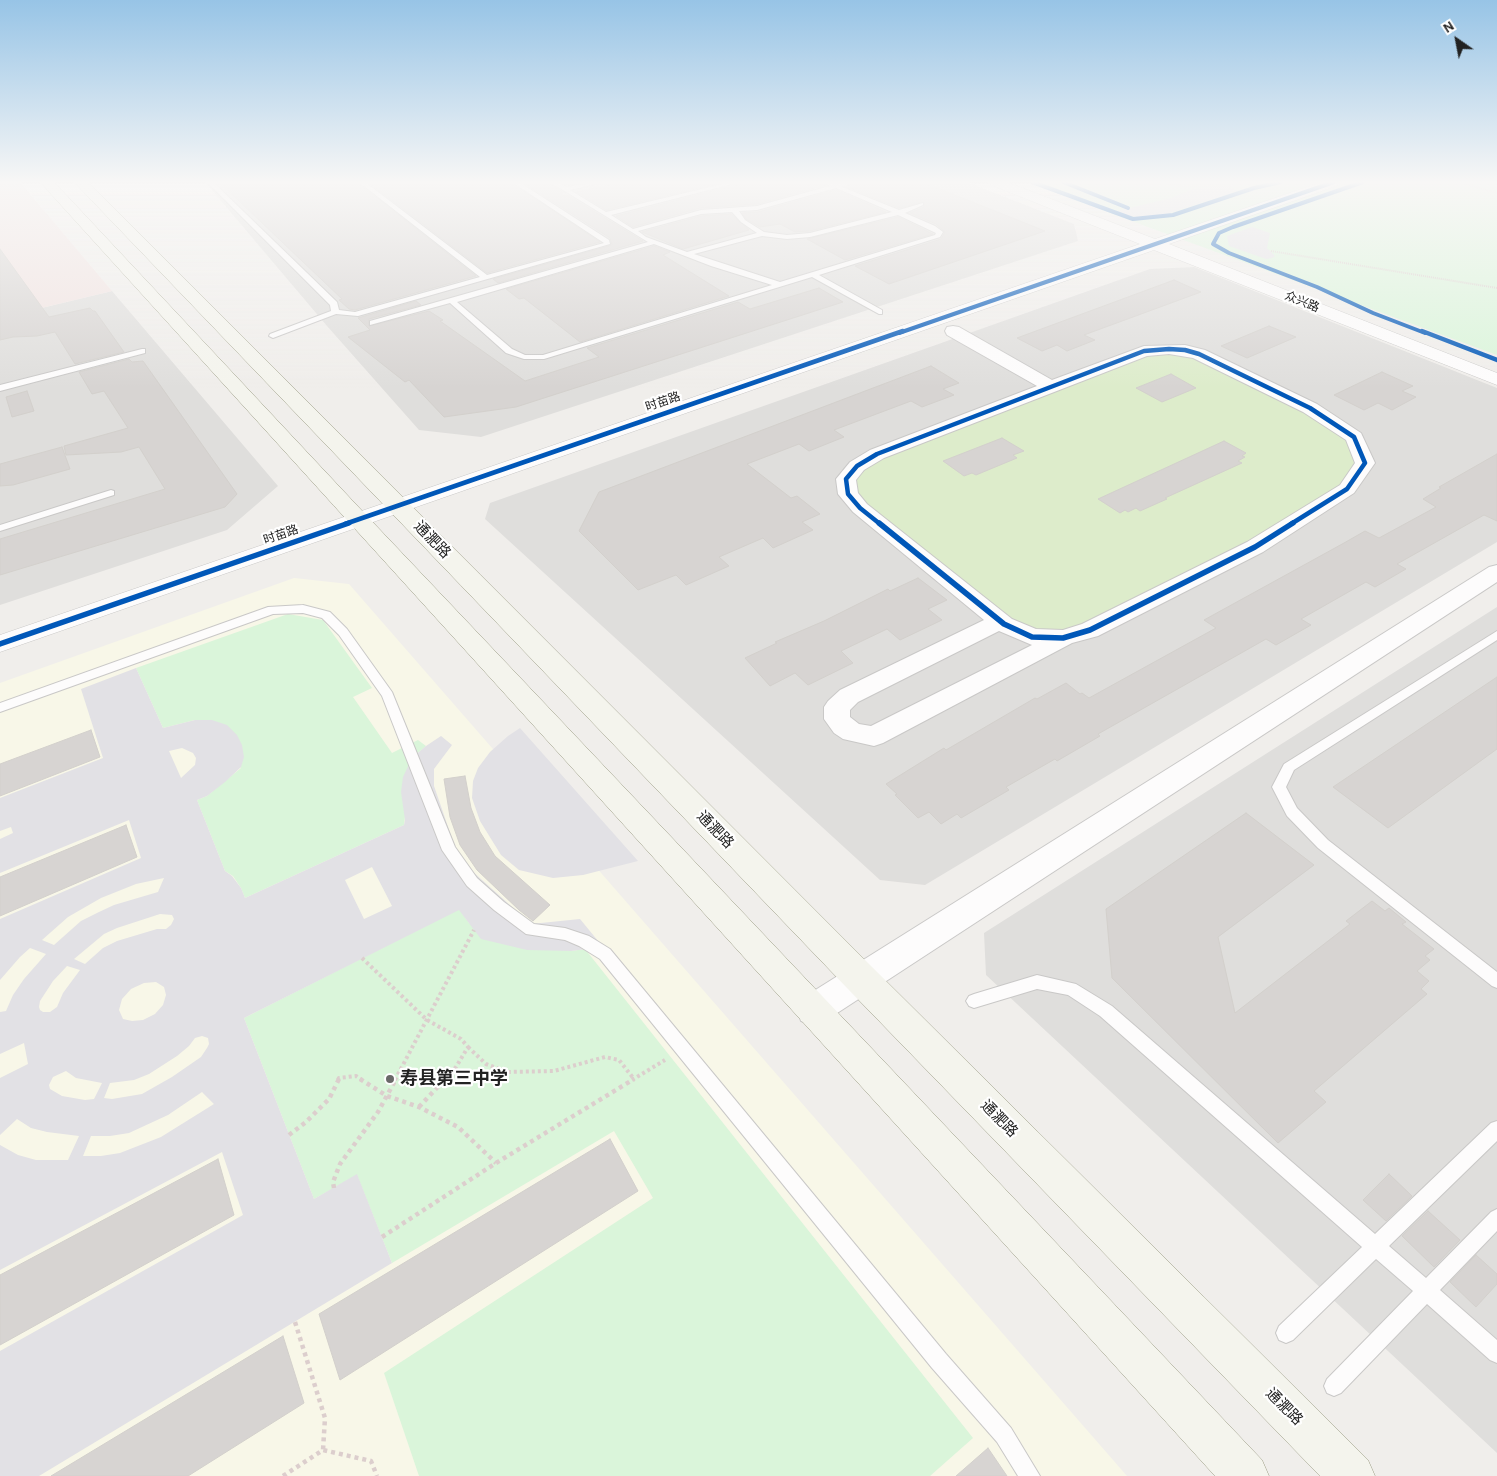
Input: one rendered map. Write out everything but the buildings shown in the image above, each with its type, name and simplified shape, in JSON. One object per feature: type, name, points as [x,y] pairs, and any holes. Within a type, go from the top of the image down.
[{"type":"main road","points":[[110,251],[352,514],[1246,1476]]},
{"type":"main road","name":"通淝路","points":[[148,251],[860,978],[1352,1476]]},
{"type":"street","name":"时苗路","points":[[0,644],[392,500],[1126,251]]},
{"type":"street","name":"众兴路","points":[[1179,251],[1497,379]]},
{"type":"street","name":"众兴路","points":[[1182,251],[1497,368]]},
{"type":"street","points":[[953,330],[1051,387]]},
{"type":"street","points":[[935,338],[1032,394]]},
{"type":"street","points":[[1000,621],[849,696],[836,708],[837,719],[852,732],[860,735],[874,736],[1063,638],[1090,630],[1255,547],[1347,489],[1365,463],[1354,437],[1310,408],[1199,354],[1185,350],[1144,350],[877,454],[857,466],[846,479],[848,494],[860,508],[1000,621],[1032,637],[1063,638]]},
{"type":"street","name":"时苗路","points":[[0,625],[352,514]]},
{"type":"street","points":[[813,1010],[860,978],[1497,572]]},
{"type":"lane","points":[[280,251],[334,304],[335,312]]},
{"type":"lane","points":[[451,251],[485,277]]},
{"type":"lane","points":[[273,336],[335,312],[355,314],[582,251]]},
{"type":"lane","points":[[372,323],[628,251]]},
{"type":"lane","points":[[677,251],[780,285]]},
{"type":"lane","points":[[686,254],[698,251]]},
{"type":"lane","points":[[452,301],[509,351],[524,357],[544,357],[891,251]]},
{"type":"lane","points":[[814,275],[879,312]]},
{"type":"lane","points":[[0,388],[142,351]]},
{"type":"lane","points":[[0,528],[111,493]]},
{"type":"lane","points":[[0,708],[272,610],[303,609],[326,615],[343,632],[388,696],[449,850],[472,882],[530,930],[565,934],[584,941],[605,954],[939,1361],[1004,1435],[1030,1476]]},
{"type":"lane","points":[[1495,976],[1323,844],[1292,812],[1279,787],[1289,768],[1497,635]]},
{"type":"lane","points":[[974,1001],[1037,982],[1071,989],[1106,1012],[1497,1353]]},
{"type":"lane","points":[[1286,1333],[1497,1129]]},
{"type":"lane","points":[[1334,1386],[1497,1218]]},
{"type":"path","points":[[1271,251],[1497,288]]},
{"type":"path","points":[[334,1188],[333,1182],[340,1164],[378,1112],[474,930]]},
{"type":"path","points":[[362,958],[427,1020],[461,1039],[486,1064],[508,1072],[554,1071],[605,1057],[619,1060],[634,1079]]},
{"type":"path","points":[[419,1107],[456,1067],[468,1048]]},
{"type":"path","points":[[382,1237],[496,1163],[683,1049]]},
{"type":"path","points":[[289,1135],[306,1122],[328,1099],[339,1078],[356,1076],[387,1096],[419,1107],[458,1127],[496,1163]]},
{"type":"path","points":[[295,1322],[325,1418],[323,1450]]},
{"type":"path","points":[[283,1476],[323,1450],[371,1461],[377,1476]]},
{"type":"shaded area","points":[[0,251],[78,251],[112,291],[0,318]]},
{"type":"shaded area","points":[[263,251],[1048,251],[481,437],[419,430]]},
{"type":"shaded area","points":[[1243,251],[1270,251],[1275,256],[1266,259]]},
{"type":"shaded area","points":[[1194,267],[1497,388],[1497,542],[925,885],[880,880],[485,519],[490,503],[1150,269]]},
{"type":"shaded area","points":[[112,291],[278,486],[227,530],[0,605],[0,318]]},
{"type":"shaded area","name":"寿县第三中学","points":[[294,578],[349,584],[1127,1476],[0,1476],[0,683]]},
{"type":"shaded area","points":[[1497,607],[1497,1453],[986,975],[984,933]]},
{"type":"shaded area","points":[[136,668],[163,728],[195,720],[212,720],[227,725],[237,735],[242,745],[244,757],[241,767],[207,796],[197,800],[225,871],[232,876],[241,888],[245,898],[404,825],[401,792],[403,777],[412,758],[441,736],[452,745],[434,769],[434,786],[455,847],[472,871],[531,924],[580,919],[603,947],[571,951],[527,950],[481,939],[459,910],[244,1018],[314,1199],[357,1174],[392,1263],[39,1476],[0,1476],[0,1351],[243,1215],[222,1152],[0,1270],[0,1145],[18,1155],[36,1160],[68,1160],[79,1136],[31,1128],[17,1119],[0,1135],[0,1078],[28,1064],[24,1043],[0,1054],[0,1012],[6,1011],[13,995],[24,979],[46,954],[30,948],[0,980],[0,919],[141,858],[129,820],[0,873],[0,839],[13,833],[11,827],[0,831],[0,798],[103,758],[81,689]],"holes":[[[182,748],[193,753],[196,758],[195,765],[181,778],[169,751]],[[372,867],[392,906],[364,919],[345,880]],[[164,878],[158,892],[114,905],[81,921],[54,945],[42,940],[68,917],[101,898],[136,884]],[[160,914],[172,915],[174,919],[166,929],[157,929],[117,941],[103,948],[85,964],[74,959],[104,934]],[[67,966],[80,970],[63,993],[57,1007],[50,1012],[43,1012],[39,1007],[40,1001],[53,981]],[[156,982],[164,987],[166,995],[163,1005],[155,1014],[143,1020],[132,1021],[123,1019],[119,1010],[122,999],[131,989],[144,983]],[[202,1036],[208,1038],[209,1044],[201,1057],[172,1077],[142,1094],[112,1099],[104,1098],[110,1083],[134,1080],[149,1074],[189,1046],[195,1038]],[[66,1071],[76,1078],[102,1083],[94,1099],[85,1100],[62,1096],[50,1089],[49,1085],[53,1077]],[[202,1092],[214,1104],[161,1137],[120,1153],[83,1156],[91,1136],[129,1133],[168,1115]]]},
{"type":"shaded area","points":[[520,728],[638,861],[583,875],[553,878],[519,870],[501,855],[480,821],[472,798],[473,781],[478,768],[490,752]]},
{"type":"green space","points":[[1213,251],[1497,251],[1497,355]]},
{"type":"green space","points":[[1181,352],[1304,409],[1348,438],[1356,463],[1338,488],[1251,544],[1090,624],[1057,634],[1030,632],[1004,617],[852,493],[859,470],[878,457],[1146,353]]},
{"type":"green space","points":[[288,614],[323,620],[372,688],[353,697],[392,753],[418,740],[426,746],[412,758],[404,825],[245,898],[233,876],[225,871],[197,800],[207,796],[241,768],[195,720],[163,728],[136,668]]},
{"type":"green space","points":[[459,909],[469,923],[571,951],[585,949],[973,1438],[930,1476],[419,1476],[384,1373],[653,1198],[614,1131],[392,1263],[357,1175],[314,1199],[244,1018]]},
{"type":"cycle path","points":[[0,644],[1135,251]]},
{"type":"cycle path","points":[[1225,251],[1317,287],[1373,313],[1497,360]]},
{"type":"cycle path","points":[[1169,349],[1185,350],[1199,354],[1310,408],[1354,437],[1365,463],[1347,489],[1255,547],[1090,630],[1063,638],[1032,637],[1004,624],[860,508],[848,494],[846,479],[857,466],[877,454],[1144,351],[1169,349]]},
{"type":"place","name":"寿县第三中学","points":[[390,1079]]}]
